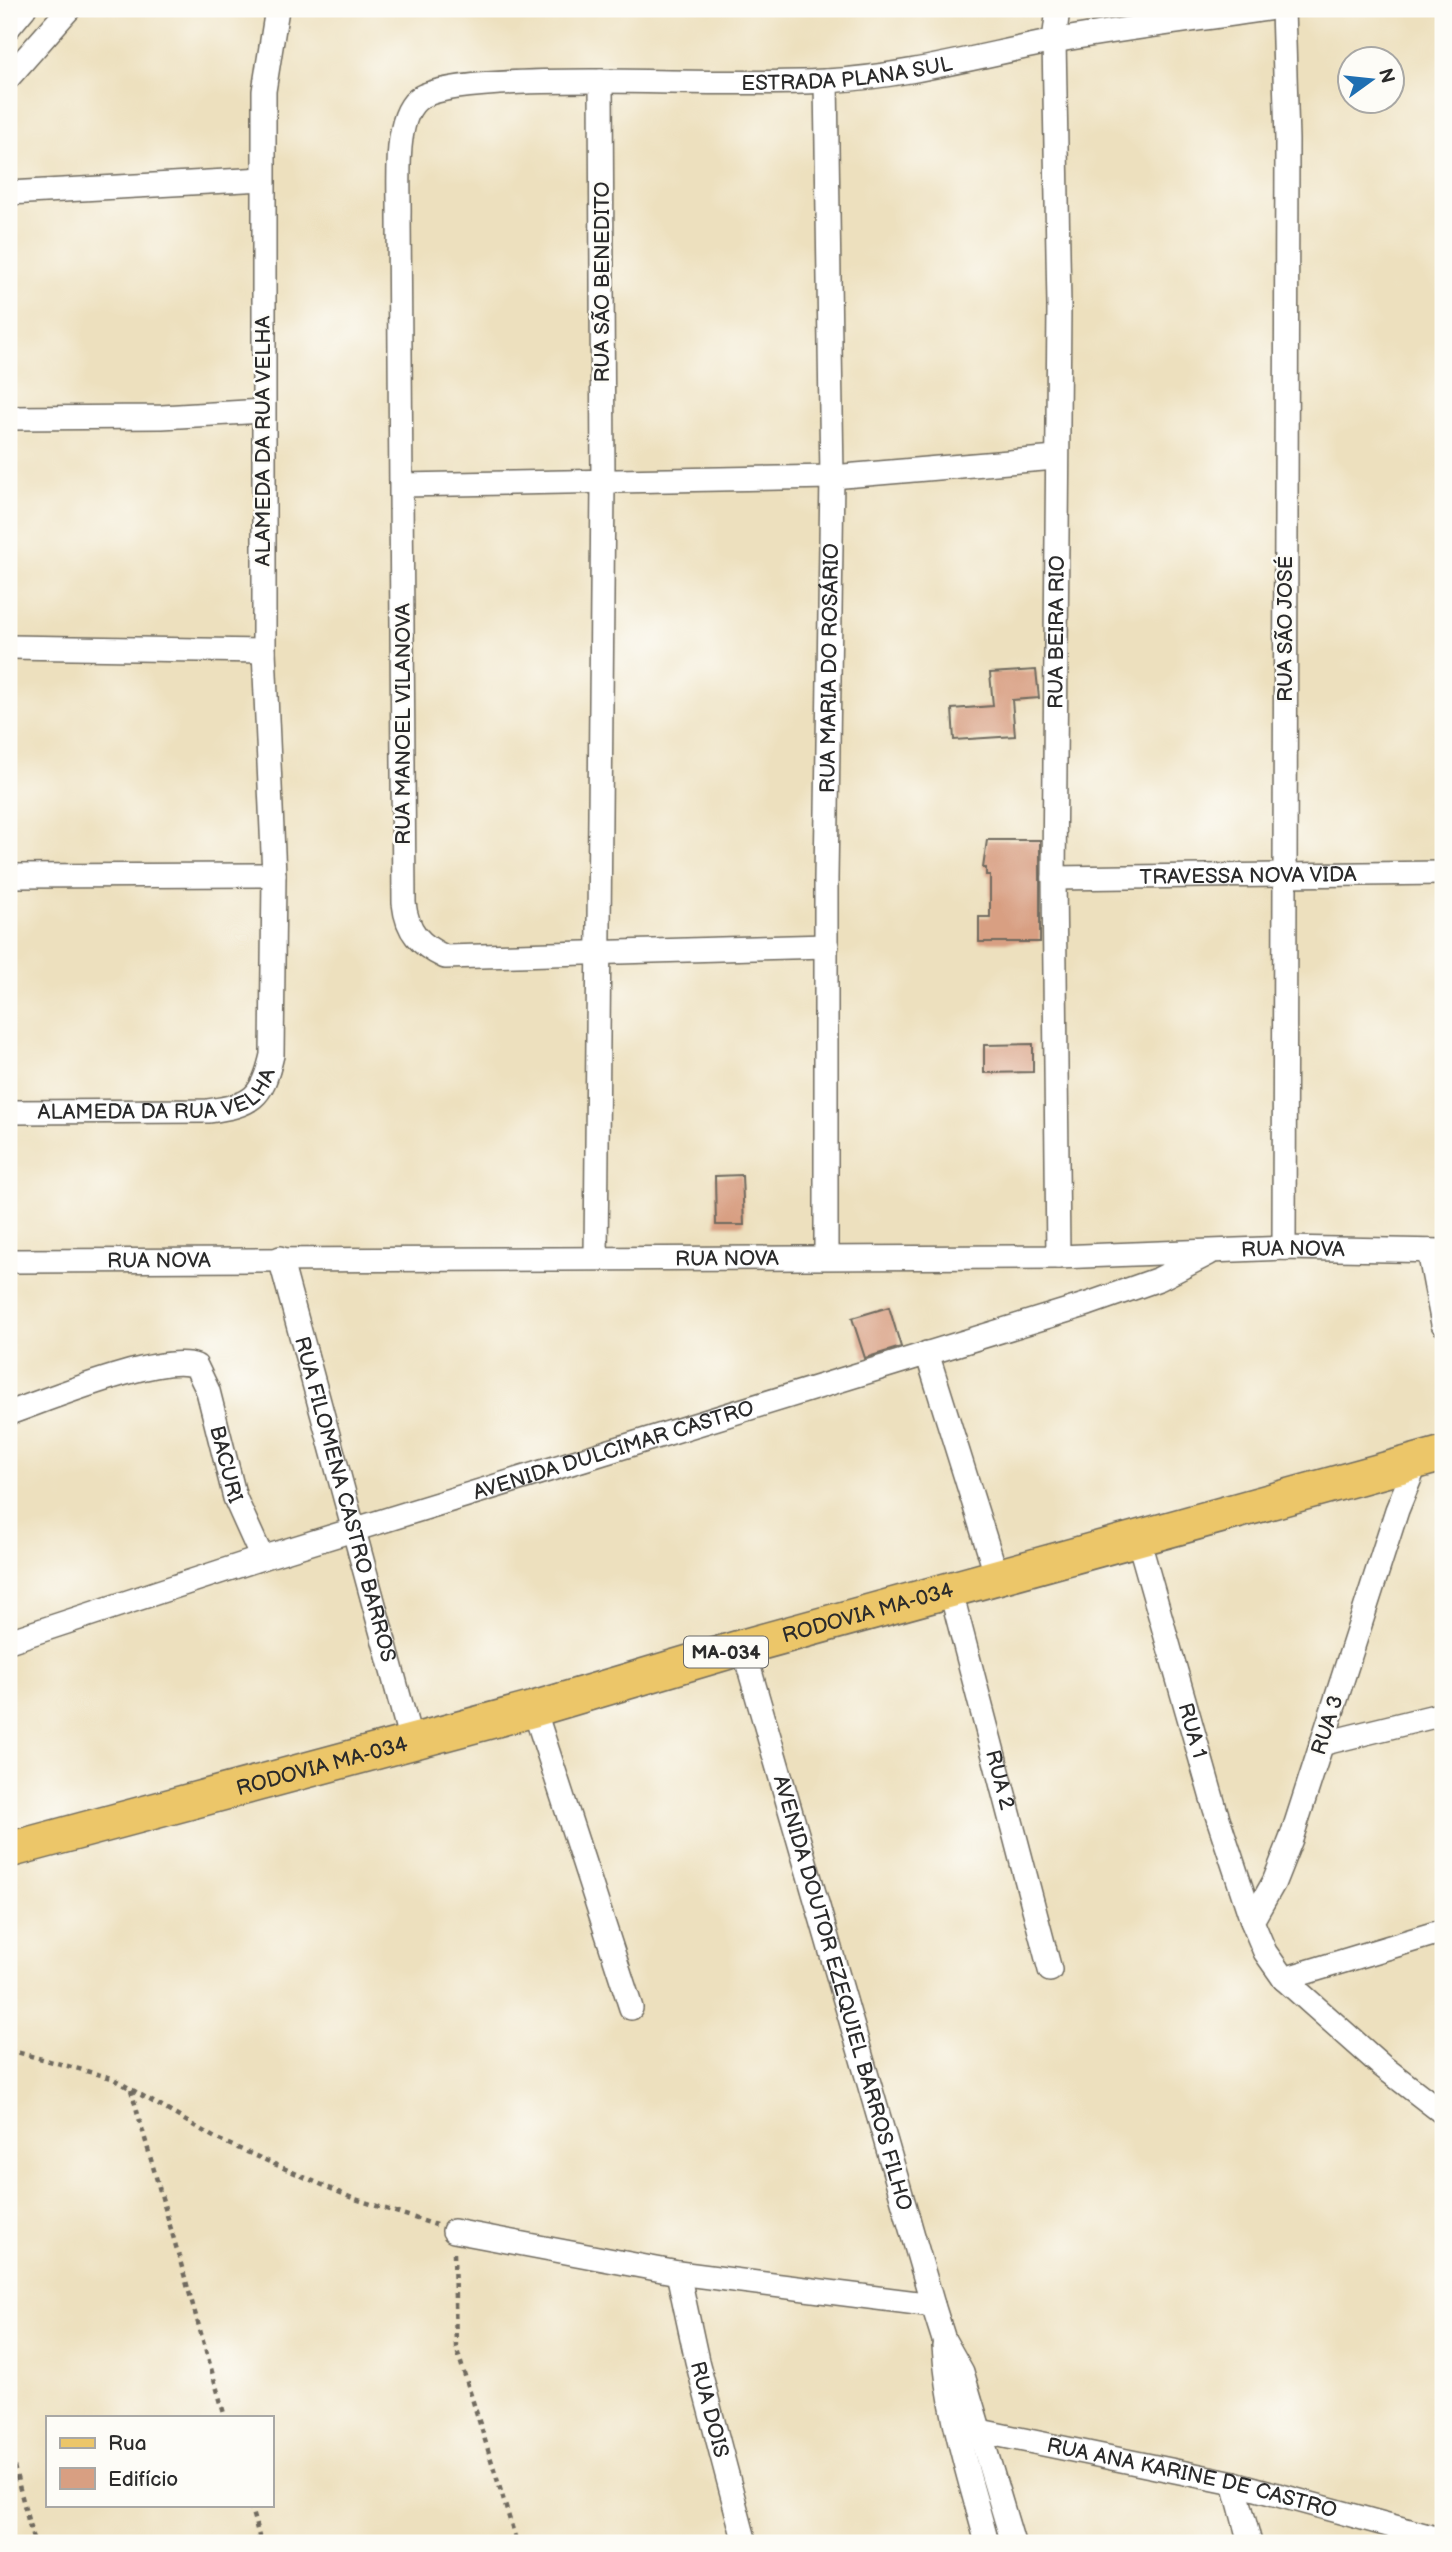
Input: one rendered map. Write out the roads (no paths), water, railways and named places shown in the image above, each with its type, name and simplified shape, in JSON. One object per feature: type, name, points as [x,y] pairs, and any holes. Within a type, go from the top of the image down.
[{"type":"main road","name":"RODOVIA MA-034","points":[[9,1850],[534,1709],[743,1647],[951,1592],[1430,1458]]},
{"type":"street","points":[[9,27],[24,9]]},
{"type":"street","points":[[9,77],[69,9]]},
{"type":"street","name":"ALAMEDA DA RUA VELHA","points":[[9,1112],[208,1111],[232,1108],[253,1100],[262,1090],[272,1055],[274,875],[264,650],[263,179],[264,91],[277,9]]},
{"type":"street","name":"RUA BEIRA RIO","points":[[1058,9],[1054,41],[1059,306],[1054,878],[1058,1257]]},
{"type":"street","name":"ESTRADA PLANA SUL","points":[[422,97],[473,87],[601,81],[826,81],[932,66],[1054,41],[1268,9]]},
{"type":"street","name":"RUA SÃO JOSÉ","points":[[1283,9],[1287,140],[1284,1248]]},
{"type":"street","name":"RUA SÃO BENEDITO","points":[[596,1258],[603,483],[601,81]]},
{"type":"street","name":"RUA MARIA DO ROSÁRIO","points":[[826,81],[832,477],[826,1256]]},
{"type":"street","name":"RUA MANOEL VILANOVA","points":[[422,97],[410,106],[404,117],[400,140],[406,920],[415,938],[446,957],[827,946]]},
{"type":"street","points":[[9,193],[263,179]]},
{"type":"street","points":[[9,418],[162,417],[263,411]]},
{"type":"street","points":[[403,485],[832,477],[1056,458]]},
{"type":"street","points":[[9,646],[264,650]]},
{"type":"street","name":"TRAVESSA NOVA VIDA","points":[[1054,878],[1443,873]]},
{"type":"street","points":[[9,876],[274,875]]},
{"type":"street","name":"RUA NOVA","points":[[9,1261],[1058,1257],[1284,1248],[1436,1251]]},
{"type":"street","name":"AVENIDA DULCIMAR CASTRO","points":[[9,1641],[262,1558],[354,1532],[1088,1304],[1159,1279],[1214,1251]]},
{"type":"street","points":[[1436,1251],[1443,1324]]},
{"type":"street","name":"RUA FILOMENA CASTRO BARROS","points":[[279,1258],[411,1741]]},
{"type":"street","points":[[928,1353],[997,1577]]},
{"type":"street","name":"BACURI","points":[[9,1413],[153,1366],[185,1362],[196,1366],[208,1391],[235,1498],[262,1558]]},
{"type":"street","name":"RUA 3","points":[[1252,1921],[1274,1882],[1291,1839],[1397,1510],[1430,1458]]},
{"type":"street","name":"RUA 1","points":[[1138,1538],[1215,1809],[1252,1921]]},
{"type":"street","name":"RUA 2","points":[[951,1592],[1050,1970]]},
{"type":"street","name":"AVENIDA DOUTOR EZEQUIEL BARROS FILHO","points":[[743,1647],[933,2305],[944,2340],[962,2372],[1013,2543]]},
{"type":"street","points":[[534,1709],[631,2008]]},
{"type":"street","points":[[1321,1744],[1443,1714]]},
{"type":"street","points":[[1252,1921],[1265,1952],[1284,1979],[1382,2066],[1443,2113]]},
{"type":"street","points":[[1284,1979],[1443,1931]]},
{"type":"street","points":[[454,2231],[678,2273],[933,2305]]},
{"type":"street","name":"RUA DOIS","points":[[678,2273],[697,2361],[745,2543]]},
{"type":"street","name":"AVENIDA DOUTOR EZEQUIEL BARROS FILHO","points":[[944,2340],[946,2379],[987,2543]]},
{"type":"street","name":"RUA ANA KARINE DE CASTRO","points":[[980,2431],[1234,2483],[1443,2540]]},
{"type":"street","points":[[1234,2483],[1250,2543]]}]
